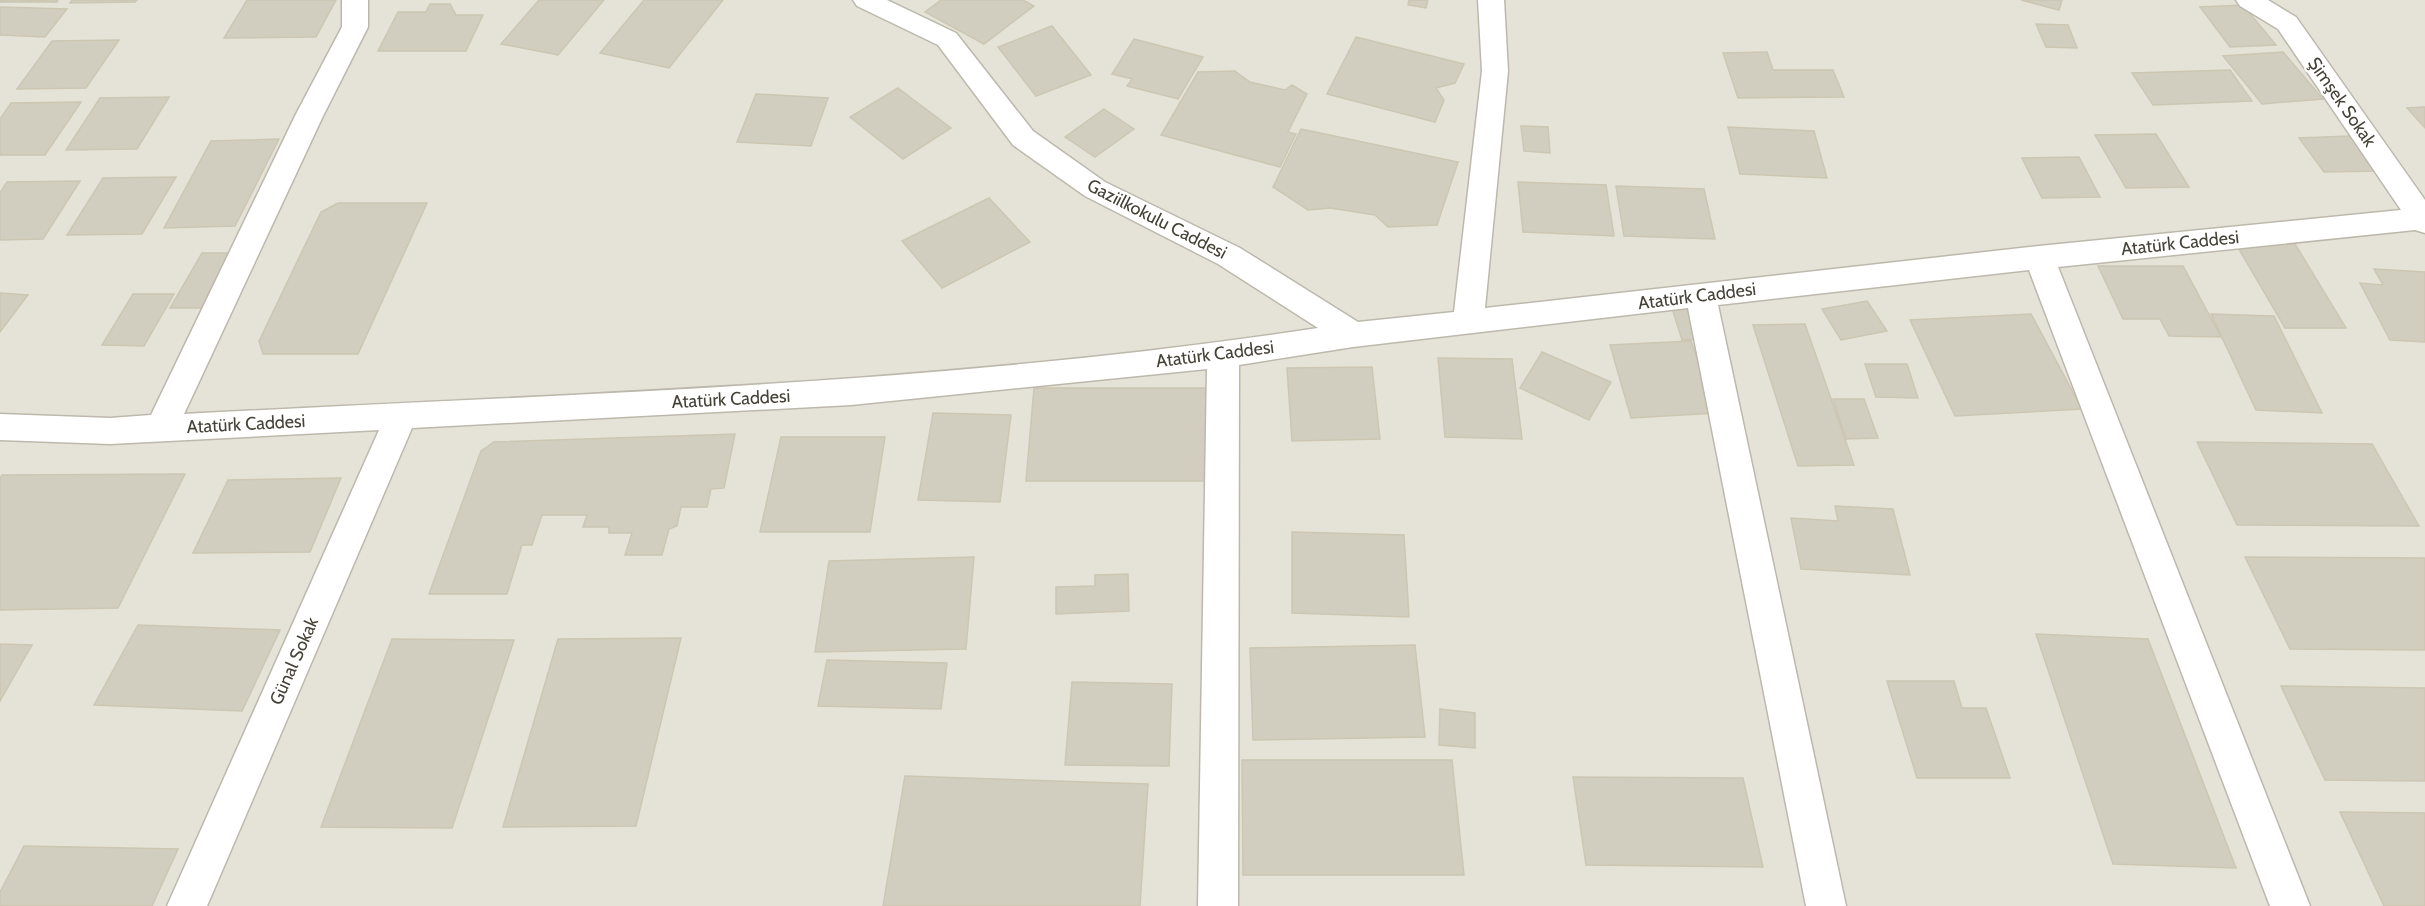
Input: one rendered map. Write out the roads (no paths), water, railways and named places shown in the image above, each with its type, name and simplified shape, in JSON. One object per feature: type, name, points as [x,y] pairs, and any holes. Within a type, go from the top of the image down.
[{"type":"street","points":[[161,429],[309,116],[355,27],[355,0]]},
{"type":"street","name":"Gaziilkokulu Caddesi","points":[[866,0],[947,39],[1023,138],[1095,189],[1229,256],[1353,335]]},
{"type":"street","points":[[1468,322],[1495,71],[1491,0]]},
{"type":"street","name":"Şimşek Sokak","points":[[2249,0],[2287,23],[2424,219]]},
{"type":"street","name":"Atatürk Caddesi","points":[[0,427],[110,431],[161,429],[851,392],[1223,355],[1353,335],[2039,257],[2424,219]]},
{"type":"street","points":[[2039,257],[2290,906]]},
{"type":"street","points":[[1701,295],[1826,906]]},
{"type":"street","points":[[1218,906],[1223,355]]},
{"type":"street","name":"Günal Sokak","points":[[187,906],[400,416]]}]
